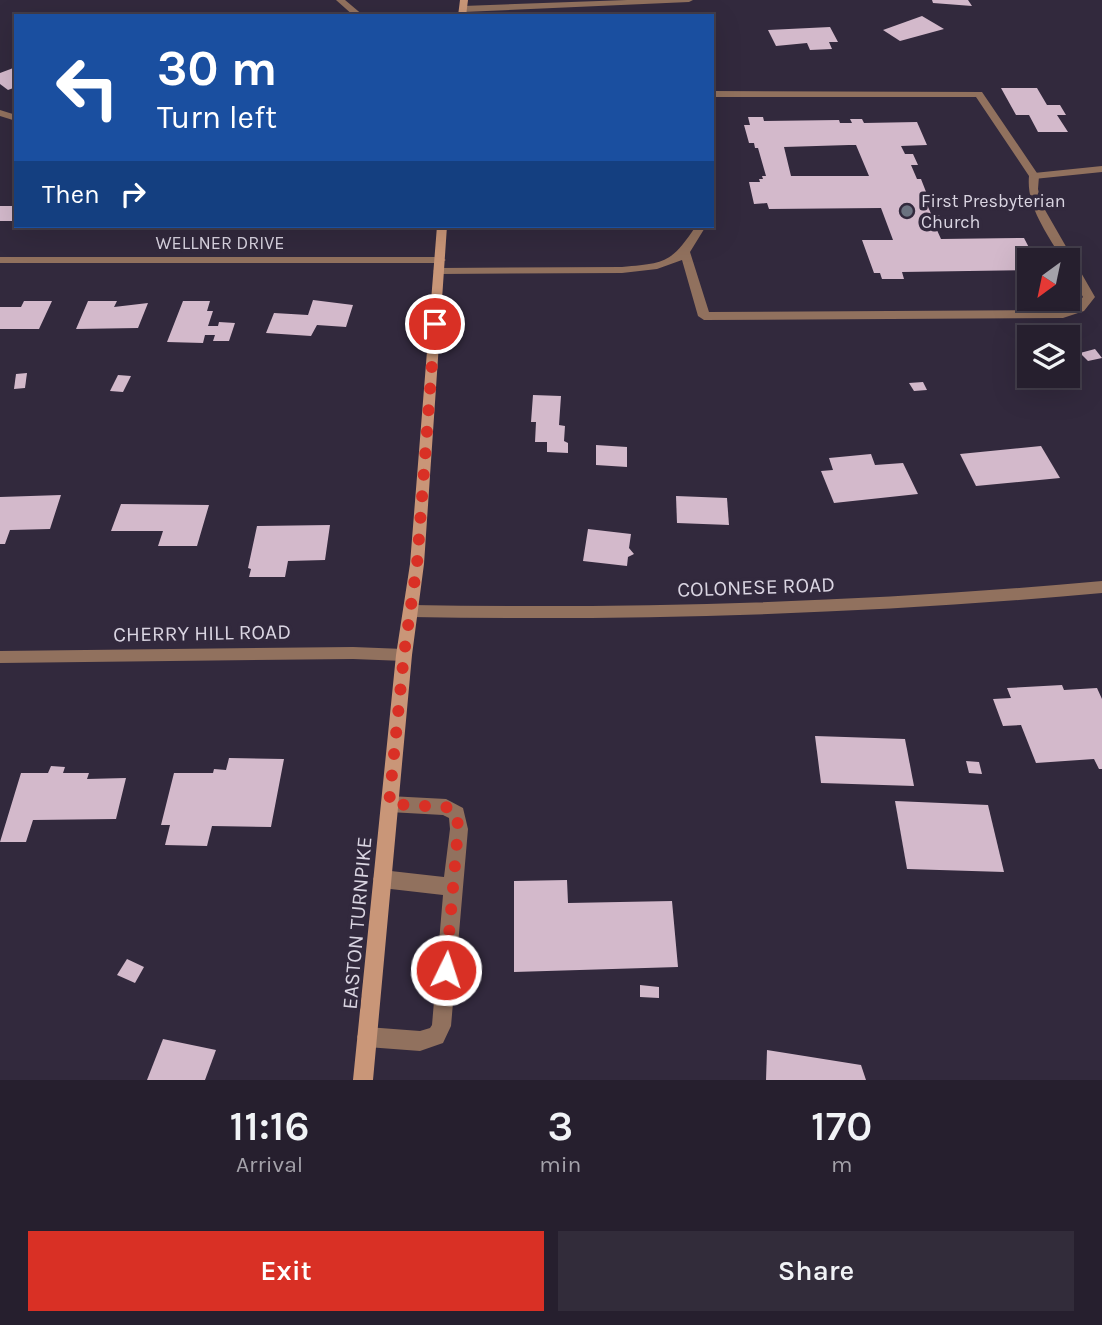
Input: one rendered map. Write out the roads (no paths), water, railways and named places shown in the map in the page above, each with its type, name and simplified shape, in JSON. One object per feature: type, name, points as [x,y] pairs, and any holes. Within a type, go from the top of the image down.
[{"type":"main road","name":"EASTON TURNPIKE","points":[[363,1080],[404,654],[411,611],[442,228]]},
{"type":"street","points":[[340,0],[355,13]]},
{"type":"street","points":[[463,8],[689,0]]},
{"type":"street","points":[[700,228],[685,252],[704,316],[1063,314],[1080,308],[1089,297],[1036,204],[1034,176],[979,94],[714,94]]},
{"type":"street","points":[[1034,176],[1102,169]]},
{"type":"street","name":"WELLNER DRIVE","points":[[0,260],[622,270],[663,264],[685,252]]},
{"type":"street","name":"COLONESE ROAD","points":[[411,611],[702,611],[1011,596],[1102,587]]},
{"type":"street","name":"CHERRY HILL ROAD","points":[[0,657],[404,654]]},
{"type":"street","points":[[367,1037],[420,1041],[436,1036],[441,1026],[458,829],[457,814],[446,807],[389,804]]},
{"type":"street","points":[[382,879],[452,887]]},
{"type":"place","name":"First Presbyterian Church","points":[[907,211]]}]
